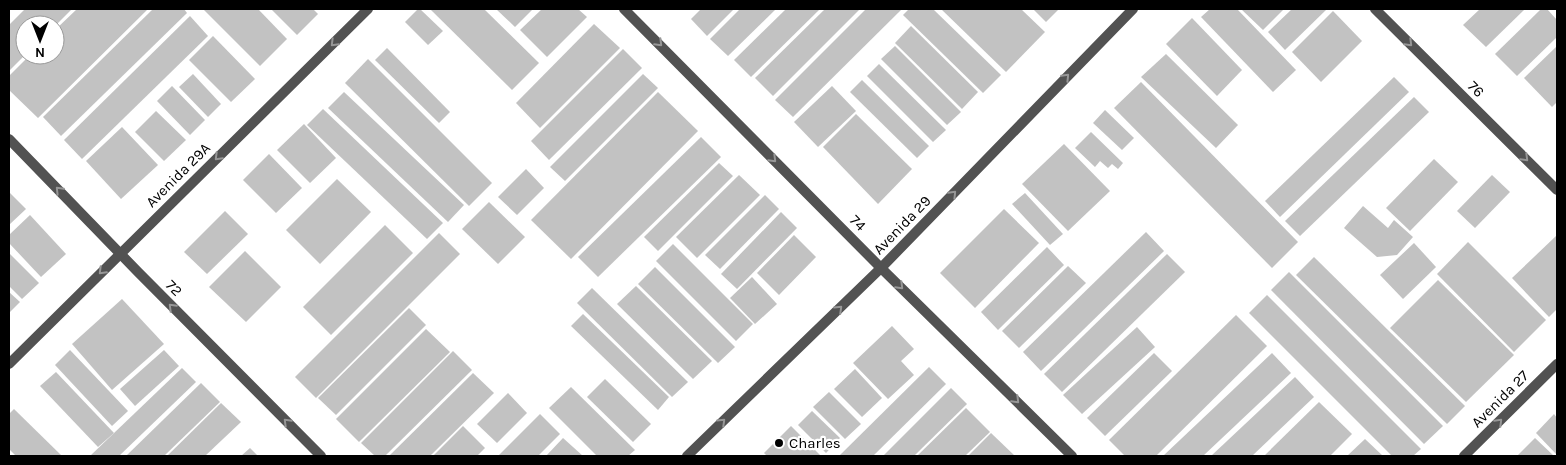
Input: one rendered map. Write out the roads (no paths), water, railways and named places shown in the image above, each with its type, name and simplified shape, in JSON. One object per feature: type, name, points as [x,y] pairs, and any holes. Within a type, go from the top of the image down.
[{"type":"street","name":"Avenida 29A","points":[[9,364],[368,9]]},
{"type":"street","name":"74","points":[[624,9],[881,268],[1072,456]]},
{"type":"street","name":"Avenida 29","points":[[687,456],[881,268],[1133,9]]},
{"type":"street","name":"76","points":[[1375,9],[1557,190]]},
{"type":"street","name":"72","points":[[9,139],[120,254],[321,456]]},
{"type":"street","name":"Avenida 27","points":[[1464,456],[1557,364]]},
{"type":"place","name":"Charles","points":[[779,443]]}]
